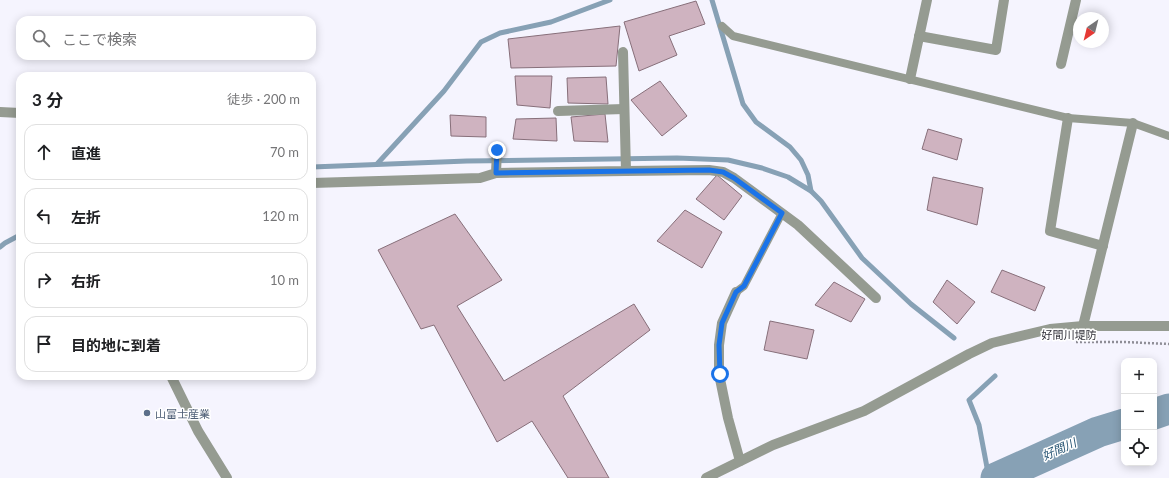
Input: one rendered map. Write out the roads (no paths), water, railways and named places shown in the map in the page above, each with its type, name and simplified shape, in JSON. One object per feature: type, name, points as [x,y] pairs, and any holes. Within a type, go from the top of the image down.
[{"type":"street","points":[[910,79],[927,0]]},
{"type":"street","points":[[919,36],[996,50],[1004,0]]},
{"type":"street","points":[[1061,64],[1076,0]]},
{"type":"street","points":[[623,52],[625,168]]},
{"type":"street","points":[[558,111],[624,109]]},
{"type":"street","points":[[0,112],[16,113]]},
{"type":"street","points":[[1068,118],[1050,230],[1103,246]]},
{"type":"street","points":[[1083,326],[1133,123]]},
{"type":"street","points":[[496,171],[497,150]]},
{"type":"street","points":[[316,183],[480,178],[496,171],[625,168],[709,170],[723,172],[734,178],[798,225],[876,298]]},
{"type":"street","points":[[736,292],[722,323],[719,345],[719,367],[728,418],[740,461]]},
{"type":"street","points":[[706,478],[773,445],[864,411],[992,343],[1050,329],[1083,326],[1169,326]]},
{"type":"street","points":[[173,380],[198,431],[227,478]]},
{"type":"lane","points":[[722,26],[733,36],[1068,118],[1133,123],[1169,136]]},
{"type":"lane","points":[[736,292],[744,286],[782,213]]},
{"type":"waterway","points":[[377,164],[444,91],[481,42],[500,33],[551,22],[610,0]]},
{"type":"waterway","points":[[712,0],[743,104],[756,122],[790,147],[801,160],[808,175],[811,191]]},
{"type":"waterway","points":[[316,167],[467,161],[677,158],[728,160],[762,168],[788,177],[811,191],[821,201],[862,258],[911,304],[954,338]]},
{"type":"waterway","points":[[0,247],[16,237]]},
{"type":"waterway","points":[[989,478],[979,425],[969,400],[995,376]]},
{"type":"waterway","name":"好間川","points":[[1157,413],[1169,409]]},
{"type":"waterway","name":"好間川","points":[[996,478],[1098,432],[1121,425]]},
{"type":"place","name":"山富士産業","points":[[147,413]]}]
